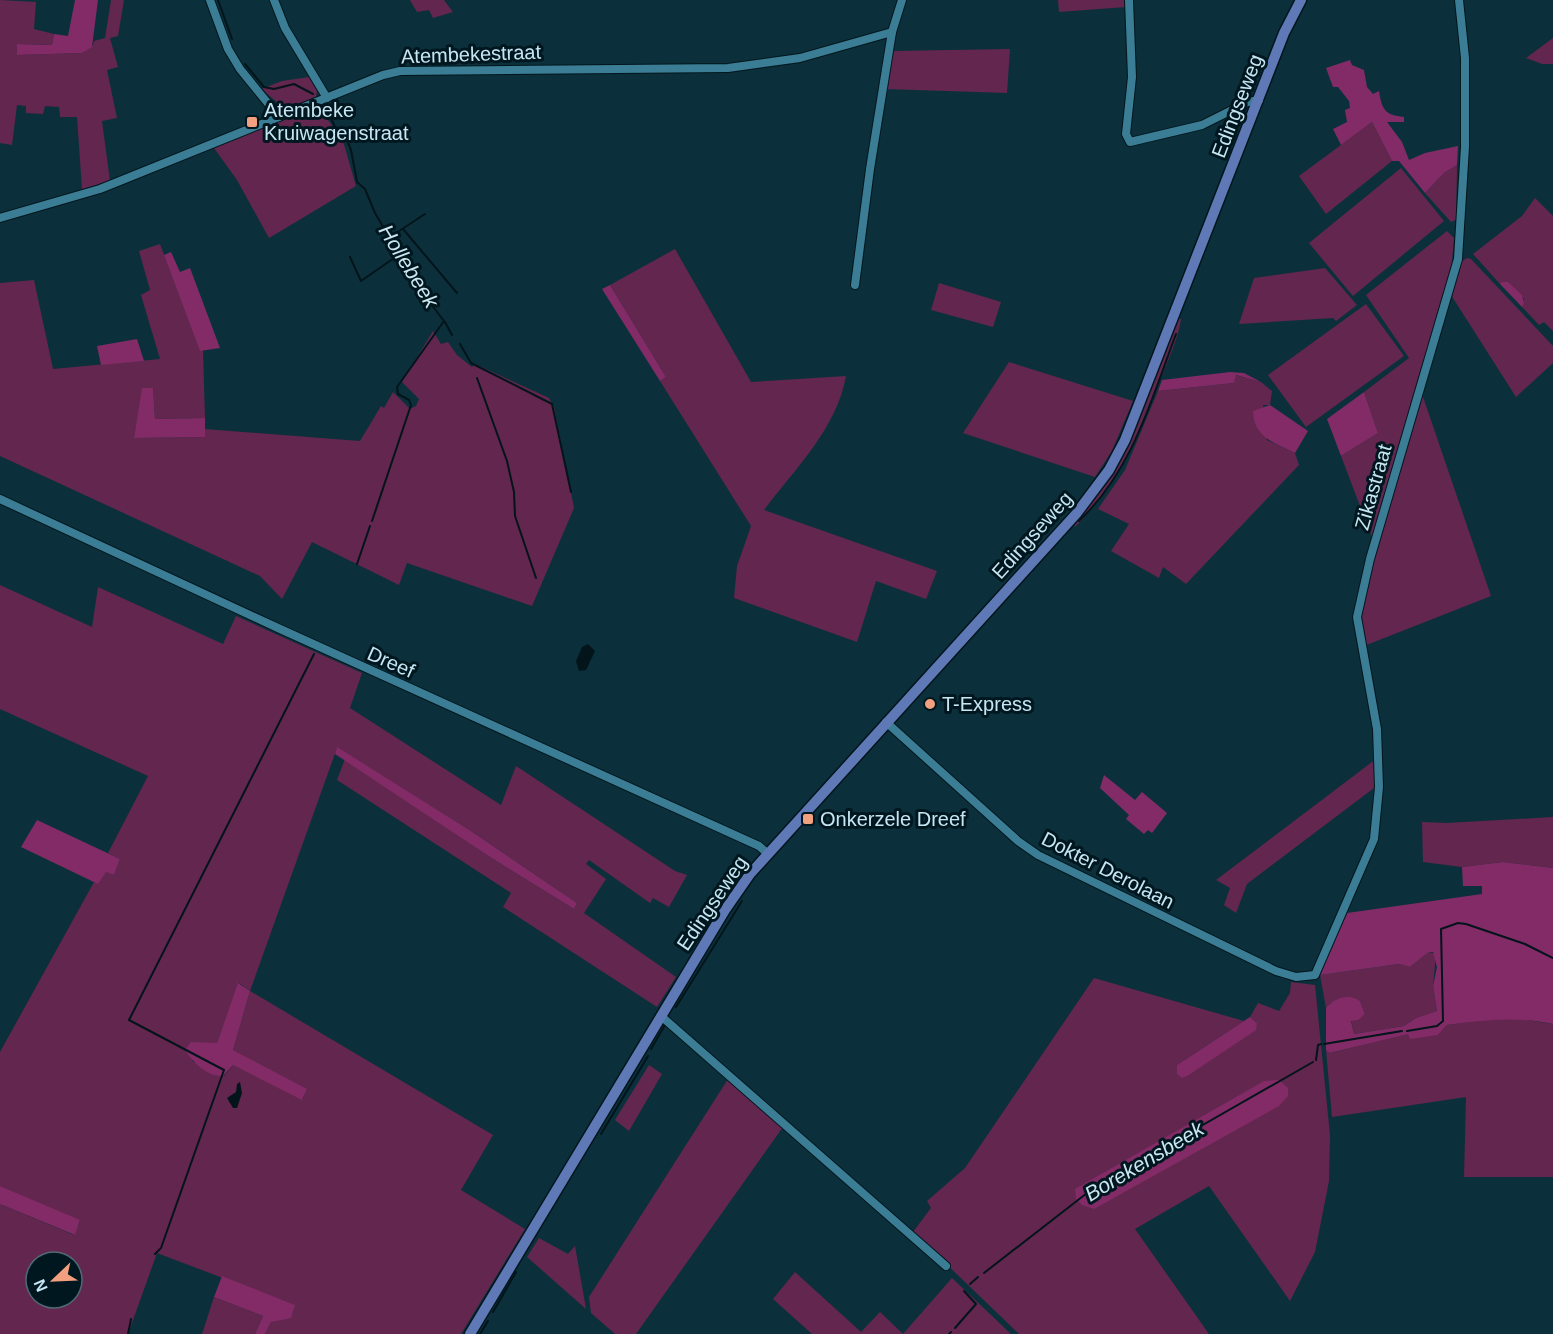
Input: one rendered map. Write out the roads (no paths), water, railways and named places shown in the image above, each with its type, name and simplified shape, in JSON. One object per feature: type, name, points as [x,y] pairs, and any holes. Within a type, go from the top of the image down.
[{"type":"main road","name":"Edingseweg","points":[[470,1334],[725,910],[768,854],[1093,494],[1125,440],[1284,33],[1300,0]]},
{"type":"street","points":[[210,0],[228,49],[240,69],[279,117]]},
{"type":"street","points":[[274,0],[285,28],[327,98]]},
{"type":"street","points":[[855,285],[870,169],[892,32],[902,0]]},
{"type":"street","points":[[1129,0],[1132,77],[1126,134],[1130,142],[1202,125],[1248,102],[1259,100]]},
{"type":"street","name":"Zikastraat","points":[[1315,975],[1374,839],[1379,787],[1377,729],[1357,617],[1370,559],[1458,260],[1465,147],[1465,58],[1459,0]]},
{"type":"street","name":"Atembekestraat","points":[[0,218],[100,189],[400,71],[728,68],[800,58],[892,32]]},
{"type":"street","name":"Dreef","points":[[0,499],[278,628],[751,842],[768,854]]},
{"type":"street","name":"Dokter Derolaan","points":[[886,722],[1018,841],[1038,855],[1276,971],[1296,977],[1315,975]]},
{"type":"street","points":[[661,1016],[946,1266]]},
{"type":"waterway","name":"Hollebeek","points":[[218,0],[232,39]]},
{"type":"waterway","name":"Hollebeek","points":[[245,64],[264,87],[274,89],[294,84],[313,94]]},
{"type":"waterway","name":"Hollebeek","points":[[320,107],[330,116],[335,127],[344,133],[351,150],[357,182],[365,189],[375,213],[421,291],[444,321],[397,387],[398,394],[409,400],[411,405],[372,521]]},
{"type":"waterway","points":[[390,237],[425,214]]},
{"type":"waterway","points":[[403,229],[457,293]]},
{"type":"waterway","points":[[350,257],[361,281],[397,256]]},
{"type":"waterway","points":[[445,322],[452,335]]},
{"type":"waterway","points":[[1079,521],[1113,480],[1126,458],[1138,434],[1176,334]]},
{"type":"waterway","points":[[460,344],[471,363],[552,404],[571,492]]},
{"type":"waterway","points":[[477,378],[507,461],[514,492],[515,516],[536,578]]},
{"type":"waterway","name":"Hollebeek","points":[[357,564],[370,526]]},
{"type":"waterway","points":[[155,1254],[161,1248],[224,1070],[129,1020],[314,654]]},
{"type":"waterway","points":[[676,1007],[742,901]]},
{"type":"waterway","name":"Borekensbeek","points":[[1407,1031],[1437,1026],[1443,1021],[1441,929],[1458,923],[1466,924],[1525,944],[1553,958]]},
{"type":"waterway","points":[[651,1049],[665,1025]]},
{"type":"waterway","name":"Borekensbeek","points":[[1324,1044],[1402,1031]]},
{"type":"waterway","name":"Borekensbeek","points":[[1316,1060],[1318,1045],[1321,1044]]},
{"type":"waterway","points":[[601,1134],[648,1056]]},
{"type":"waterway","name":"Borekensbeek","points":[[984,1273],[1096,1186],[1313,1062]]},
{"type":"waterway","points":[[493,1312],[516,1272]]},
{"type":"waterway","name":"Borekensbeek","points":[[970,1284],[978,1277]]},
{"type":"waterway","name":"Borekensbeek","points":[[955,1328],[976,1304],[964,1291]]},
{"type":"waterway","points":[[128,1334],[131,1319]]},
{"type":"waterway","points":[[480,1334],[488,1321]]},
{"type":"place","name":"Atembeke Kruiwagenstraat","points":[[252,122]]},
{"type":"place","name":"T-Express","points":[[930,704]]},
{"type":"place","name":"Onkerzele Dreef","points":[[808,819]]}]
